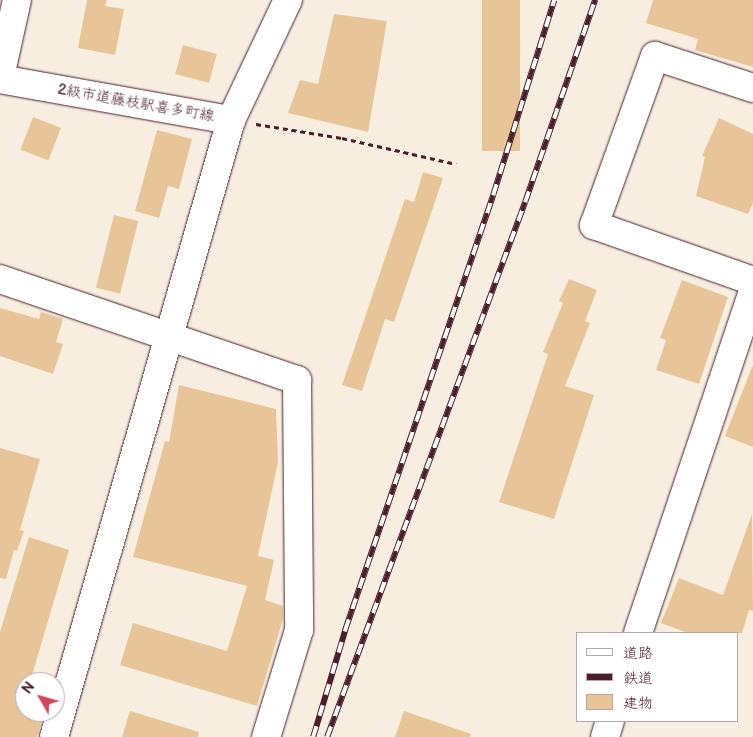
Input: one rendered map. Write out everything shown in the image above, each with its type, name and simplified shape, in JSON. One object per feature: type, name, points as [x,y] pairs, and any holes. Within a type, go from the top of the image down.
[{"type":"street","points":[[0,78],[17,0]]},
{"type":"street","name":"2級市道藤枝駅喜多町線","points":[[0,78],[231,120],[288,0]]},
{"type":"street","points":[[753,88],[654,56],[594,225],[753,281]]},
{"type":"street","points":[[54,737],[231,120]]},
{"type":"street","points":[[0,279],[297,380],[299,630],[266,737]]},
{"type":"street","points":[[638,632],[753,292]]},
{"type":"street","points":[[605,737],[610,722]]},
{"type":"path","points":[[231,120],[342,138],[456,164]]},
{"type":"building","points":[[87,0],[107,0],[105,6],[124,9],[115,55],[78,48]]},
{"type":"building","points":[[482,0],[520,0],[520,151],[482,151]]},
{"type":"building","points":[[653,0],[753,0],[753,67],[695,50],[698,39],[646,23]]},
{"type":"building","points":[[334,14],[387,21],[368,132],[288,113],[300,80],[318,84]]},
{"type":"building","points":[[183,45],[217,54],[209,83],[175,74]]},
{"type":"building","points":[[33,117],[61,128],[48,160],[20,150]]},
{"type":"building","points":[[719,118],[753,134],[753,203],[748,214],[696,196],[705,157],[702,156]]},
{"type":"building","points":[[157,130],[192,139],[179,189],[168,186],[159,218],[135,211]]},
{"type":"building","points":[[423,172],[443,178],[394,322],[385,319],[362,391],[342,385],[405,199],[414,202]]},
{"type":"building","points":[[114,215],[138,221],[120,294],[96,288]]},
{"type":"building","points":[[569,279],[597,290],[585,321],[590,323],[565,386],[594,395],[554,519],[499,502],[548,354],[543,352],[563,303],[559,301]]},
{"type":"building","points":[[682,280],[728,297],[699,384],[656,370],[666,340],[660,338]]},
{"type":"building","points":[[0,308],[39,319],[41,312],[63,319],[56,342],[63,344],[53,374],[0,356]]},
{"type":"building","points":[[753,367],[753,447],[725,436]]},
{"type":"building","points":[[179,385],[276,409],[278,462],[258,556],[274,560],[265,600],[283,606],[283,619],[257,706],[120,665],[133,623],[227,651],[247,586],[133,557],[165,441],[169,442]]},
{"type":"building","points":[[0,448],[40,459],[20,530],[24,531],[17,551],[14,550],[6,579],[0,578]]},
{"type":"building","points":[[752,514],[753,611],[749,610],[742,633],[685,632],[661,623],[679,578],[723,595]]},
{"type":"building","points":[[29,537],[69,550],[33,672],[15,672],[15,722],[41,722],[37,737],[0,737],[0,632]]},
{"type":"building","points":[[130,711],[199,732],[198,737],[122,737]]},
{"type":"building","points":[[404,711],[471,734],[470,737],[395,737]]},
{"type":"railway","points":[[313,737],[345,630],[493,195],[554,0]]},
{"type":"railway","points":[[327,737],[525,202],[595,0]]}]
